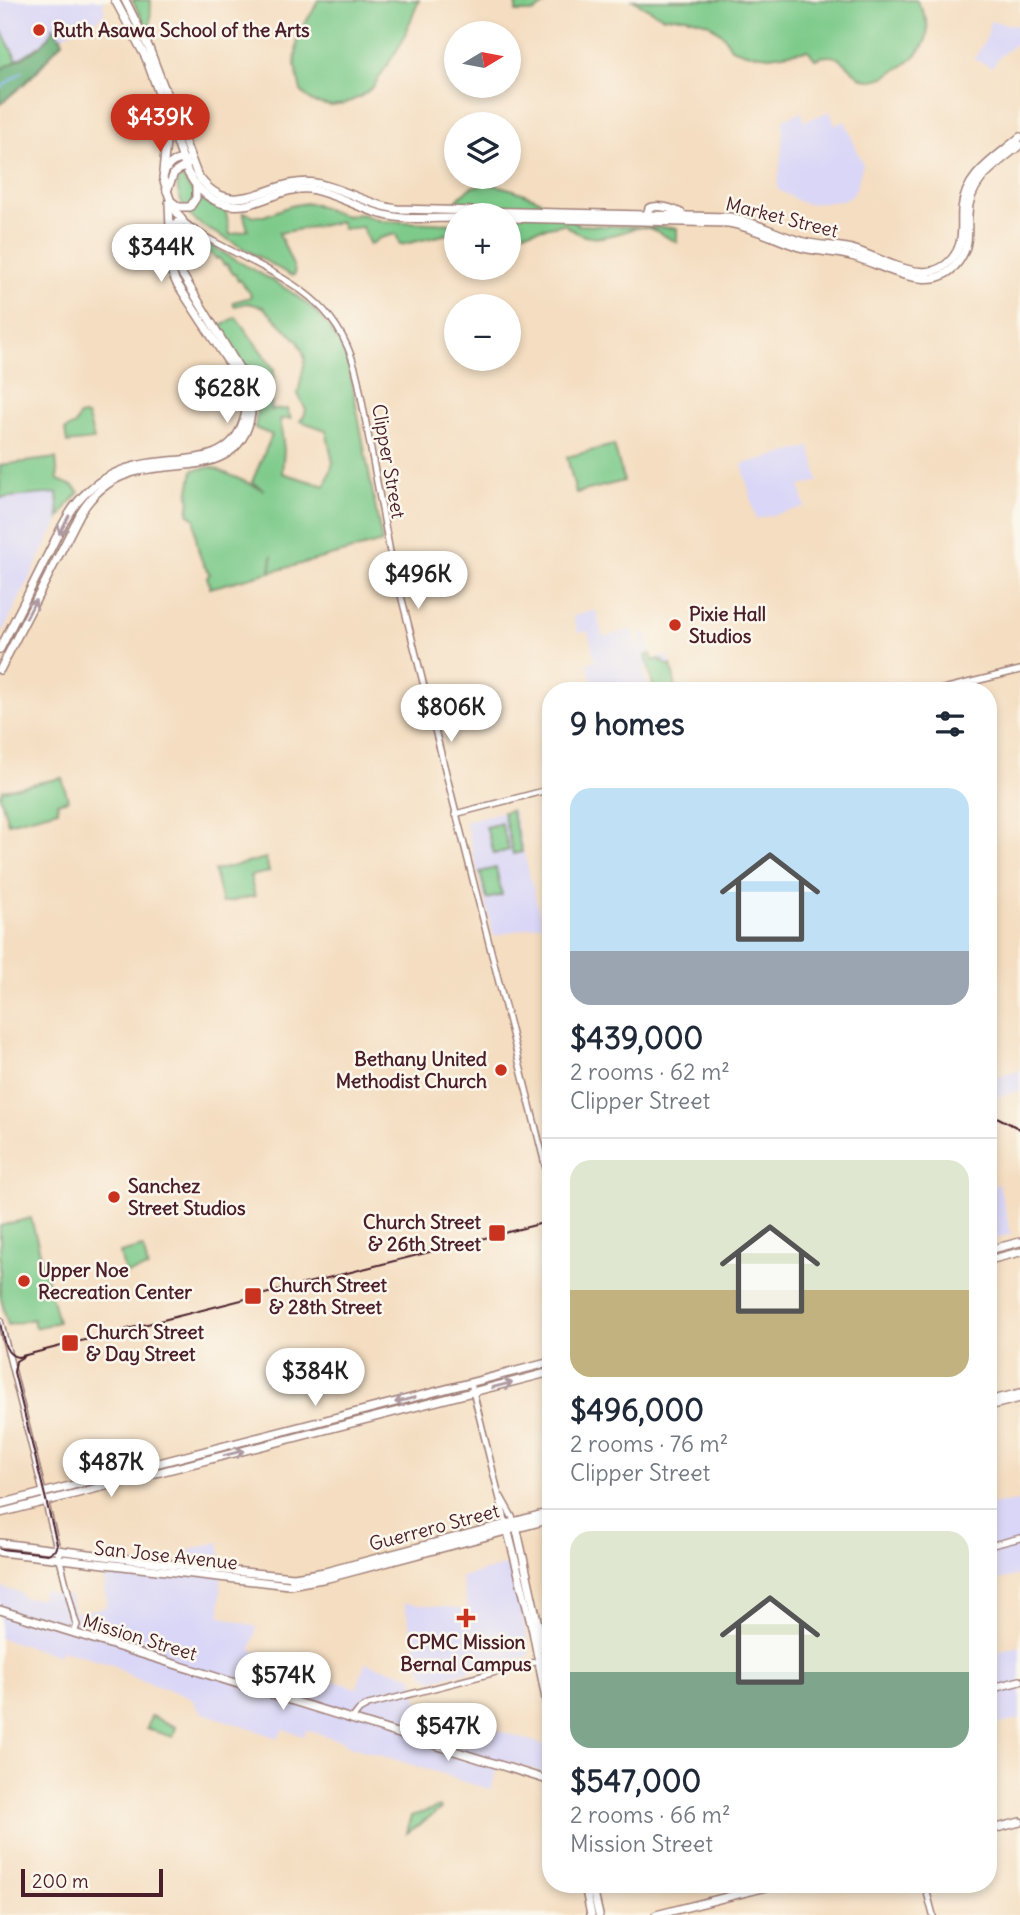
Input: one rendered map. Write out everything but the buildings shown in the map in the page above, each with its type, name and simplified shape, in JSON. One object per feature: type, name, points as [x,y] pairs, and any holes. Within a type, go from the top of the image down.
[{"type":"main road","points":[[115,0],[146,58],[196,186],[196,198],[190,207],[179,207],[169,196]]},
{"type":"main road","points":[[125,0],[145,40],[187,163],[213,190],[229,197],[250,197],[289,184],[309,182],[386,208],[444,214]]},
{"type":"main road","points":[[163,103],[167,135],[163,178]]},
{"type":"main road","name":"Market Street","points":[[649,218],[649,208],[657,206],[671,208],[685,215],[735,218],[804,242],[852,250],[911,271],[933,271],[950,261],[960,244],[963,200],[972,179],[1020,137]]},
{"type":"main road","name":"Market Street","points":[[521,214],[559,213],[734,224],[803,248],[856,257],[909,277],[934,278],[952,269],[965,251],[968,207],[972,192],[988,171],[1020,145]]},
{"type":"main road","points":[[163,178],[170,164],[176,160],[187,163]]},
{"type":"main road","points":[[0,670],[80,514],[93,496],[116,479],[132,472],[214,460],[236,446],[247,429],[252,407],[247,381],[177,268],[172,252],[169,196],[174,173],[187,163]]},
{"type":"main road","name":"Clipper Street","points":[[163,178],[182,220]]},
{"type":"main road","points":[[196,186],[214,200],[232,205],[251,205],[291,191],[309,190],[385,215],[402,218],[444,216]]},
{"type":"main road","name":"Market Street","points":[[521,218],[649,218]]},
{"type":"main road","points":[[0,649],[68,516],[88,491],[104,478],[131,467],[212,455],[232,442],[242,426],[246,407],[244,388],[173,276],[167,253],[176,223],[182,220]]},
{"type":"main road","points":[[172,236],[192,229]]},
{"type":"main road","points":[[997,1248],[1020,1242]]},
{"type":"main road","points":[[997,1258],[1020,1252]]},
{"type":"main road","points":[[0,1504],[542,1365]]},
{"type":"main road","points":[[0,1513],[542,1374]]},
{"type":"main road","points":[[997,1399],[1020,1393]]},
{"type":"main road","points":[[997,1404],[1020,1398]]},
{"type":"main road","name":"Guerrero Street","points":[[327,1575],[507,1528],[542,1515]]},
{"type":"main road","name":"Guerrero Street","points":[[516,1525],[542,1520]]},
{"type":"main road","points":[[516,1525],[542,1645]]},
{"type":"main road","points":[[507,1528],[526,1602],[542,1650]]},
{"type":"main road","name":"San Jose Avenue","points":[[0,1543],[59,1555],[289,1585],[308,1583],[327,1575]]},
{"type":"main road","name":"San Jose Avenue","points":[[0,1552],[59,1555]]},
{"type":"main road","name":"Mission Street","points":[[0,1610],[356,1714],[542,1778]]},
{"type":"main road","points":[[997,1687],[1020,1681]]},
{"type":"main road","points":[[997,1828],[1020,1822]]},
{"type":"main road","points":[[587,1893],[591,1915]]},
{"type":"main road","points":[[594,1893],[599,1915]]},
{"type":"main road","points":[[656,1915],[743,1893]]},
{"type":"street","name":"Clipper Street","points":[[182,220],[192,229],[305,293],[327,312],[347,344],[358,380],[388,547],[542,1153]]},
{"type":"street","points":[[971,682],[1020,670]]},
{"type":"street","points":[[455,814],[542,791]]},
{"type":"street","points":[[0,1320],[77,1625],[74,1633]]},
{"type":"street","points":[[471,1383],[507,1528]]},
{"type":"street","points":[[499,1493],[516,1525]]},
{"type":"street","points":[[997,1544],[1020,1538]]},
{"type":"street","points":[[356,1714],[365,1705],[542,1660]]},
{"type":"street","points":[[927,1893],[933,1915]]},
{"type":"shaded area","name":"Ruth Asawa School of the Arts","points":[[0,0],[105,0],[105,12],[93,22],[38,47],[0,70]]},
{"type":"shaded area","points":[[990,21],[1020,26],[1020,40],[1000,56],[992,67],[974,59],[987,37]]},
{"type":"shaded area","points":[[830,111],[835,125],[845,121],[863,164],[855,191],[841,201],[807,204],[800,202],[777,189],[783,119],[801,112],[805,121]]},
{"type":"shaded area","points":[[810,447],[819,481],[800,486],[805,507],[756,519],[742,464]]},
{"type":"shaded area","points":[[57,493],[59,519],[0,637],[0,498]]},
{"type":"shaded area","points":[[596,610],[603,637],[633,629],[637,646],[642,644],[639,634],[646,632],[652,659],[669,655],[675,682],[652,682],[648,667],[644,667],[642,661],[647,682],[592,682],[587,663],[595,660],[588,631],[578,633],[573,616]]},
{"type":"shaded area","points":[[513,809],[542,924],[494,936],[465,821]]},
{"type":"shaded area","points":[[1020,1070],[1020,1091],[997,1097],[997,1076]]},
{"type":"shaded area","points":[[997,1185],[1011,1234],[997,1238]]},
{"type":"shaded area","points":[[1020,1501],[1020,1575],[999,1580],[997,1573],[997,1504]]},
{"type":"shaded area","points":[[219,1542],[222,1562],[220,1616],[257,1627],[251,1650],[281,1659],[280,1664],[357,1688],[365,1663],[409,1675],[413,1678],[420,1707],[542,1744],[542,1772],[500,1760],[491,1790],[306,1730],[304,1736],[283,1729],[278,1738],[200,1712],[191,1698],[132,1677],[113,1665],[61,1650],[60,1656],[0,1638],[0,1587],[21,1593],[24,1598],[42,1598],[41,1590],[70,1596],[74,1612],[81,1612],[105,1607],[107,1565],[195,1574],[189,1550]]},
{"type":"shaded area","name":"CPMC Mission Bernal Campus","points":[[512,1564],[521,1599],[529,1656],[433,1680],[425,1675],[404,1603],[468,1609],[461,1577]]},
{"type":"shaded area","points":[[1020,1646],[1020,1719],[997,1725],[997,1652]]},
{"type":"green space","points":[[132,0],[151,0],[150,33]]},
{"type":"green space","points":[[318,0],[419,0],[402,42],[373,87],[344,104],[331,106],[312,102],[301,91],[295,66],[298,33]]},
{"type":"green space","points":[[516,0],[551,0],[534,12],[516,12]]},
{"type":"green space","points":[[633,0],[916,0],[927,21],[928,31],[922,48],[907,63],[887,75],[871,80],[857,75],[841,60],[826,56],[815,59],[808,50],[770,56],[731,48],[724,36],[708,23],[686,17],[663,17]]},
{"type":"green space","points":[[53,27],[63,41],[25,83],[0,104],[0,70],[39,47]]},
{"type":"green space","points":[[0,28],[17,60],[61,37],[42,65],[0,104]]},
{"type":"green space","points":[[179,177],[182,178],[200,199],[226,212],[230,235],[248,230],[243,212],[264,216],[306,203],[344,216],[361,214],[381,221],[444,224],[444,235],[400,245],[396,234],[380,238],[370,245],[362,227],[343,229],[341,222],[279,233],[294,268],[295,274],[292,276],[196,221],[185,209],[179,195]]},
{"type":"green space","points":[[469,189],[510,189],[535,198],[579,225],[677,228],[677,242],[642,227],[590,237],[577,233],[564,224],[521,233],[521,203],[455,203]]},
{"type":"green space","points":[[186,234],[288,290],[318,314],[331,329],[349,368],[382,542],[271,572],[272,555],[270,572],[210,588],[207,577],[210,574],[198,548],[195,519],[188,513],[193,470],[212,467],[264,490],[252,482],[272,435],[255,428],[258,402],[246,368],[219,327],[236,317],[274,369],[271,410],[287,409],[291,419],[280,419],[284,450],[282,473],[325,486],[333,463],[326,430],[300,421],[306,410],[298,394],[305,360],[298,341],[263,307],[248,303],[234,306],[233,302],[251,297],[250,293],[227,264],[224,265],[203,247],[183,253],[181,249],[178,250],[180,237]]},
{"type":"green space","points":[[79,416],[88,417],[94,440],[67,443],[65,430],[75,425]]},
{"type":"green space","points":[[614,445],[624,481],[576,493],[567,457]]},
{"type":"green space","points":[[56,458],[58,480],[73,486],[79,492],[59,519],[57,493],[0,498],[0,465]]},
{"type":"green space","points":[[651,654],[653,661],[660,659],[667,666],[671,665],[675,682],[652,682],[646,655]]},
{"type":"green space","points":[[62,778],[68,800],[57,803],[58,810],[8,823],[0,795],[3,790]]},
{"type":"green space","points":[[511,810],[522,852],[513,854],[503,812]]},
{"type":"green space","points":[[501,823],[509,850],[494,854],[486,827]]},
{"type":"green space","points":[[266,858],[269,872],[250,876],[255,896],[222,903],[214,871]]},
{"type":"green space","points":[[496,868],[502,895],[487,899],[480,872]]},
{"type":"green space","name":"Upper Noe Recreation Center","points":[[31,1218],[58,1322],[35,1328],[33,1319],[8,1325],[0,1295],[0,1226]]},
{"type":"green space","points":[[143,1247],[148,1268],[125,1274],[120,1253]]},
{"type":"green space","points":[[151,1716],[176,1727],[173,1737],[147,1729]]},
{"type":"green space","points":[[440,1807],[441,1809],[407,1833],[411,1816]]},
{"type":"waterway","points":[[0,88],[22,72]]},
{"type":"tram line","points":[[997,1117],[1020,1129]]},
{"type":"tram line","points":[[0,1322],[9,1353],[18,1357],[542,1223]]},
{"type":"tram line","points":[[0,1549],[48,1554],[55,1550],[57,1544],[14,1372],[16,1361],[26,1355]]},
{"type":"place","name":"Ruth Asawa School of the Arts","points":[[39,30]]},
{"type":"place","name":"Pixie Hall Studios","points":[[675,625]]},
{"type":"place","name":"Bethany United Methodist Church","points":[[501,1070]]},
{"type":"place","name":"Sanchez Street Studios","points":[[114,1197]]},
{"type":"place","name":"Church Street & 26th Street","points":[[497,1233]]},
{"type":"place","name":"Upper Noe Recreation Center","points":[[24,1281]]},
{"type":"place","name":"Church Street & 28th Street","points":[[253,1296]]},
{"type":"place","name":"Church Street & Day Street","points":[[70,1343]]},
{"type":"place","name":"CPMC Mission Bernal Campus","points":[[466,1618]]}]
